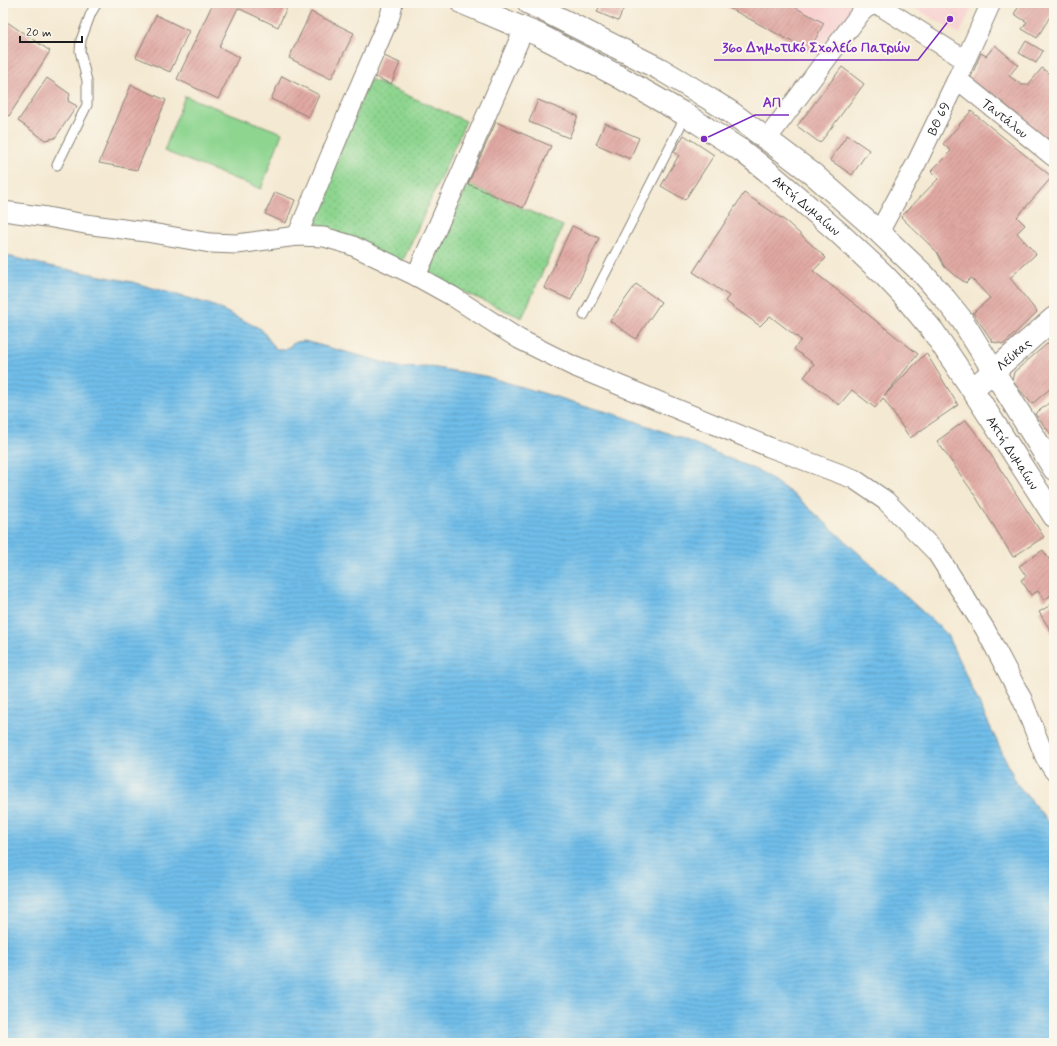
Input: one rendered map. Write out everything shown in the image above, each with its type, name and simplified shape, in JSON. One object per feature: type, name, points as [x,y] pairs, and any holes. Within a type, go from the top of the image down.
[{"type":"main road","name":"Ακτή Δυμαίων","points":[[464,3],[571,51],[686,115],[742,151],[838,232],[883,274],[933,331],[1054,516]]},
{"type":"main road","name":"Ακτή Δυμαίων","points":[[542,6],[660,69],[732,113],[813,174],[879,232],[924,275],[962,320],[1054,469]]},
{"type":"main road","name":"Λεύκας","points":[[972,389],[1054,318]]},
{"type":"street","points":[[297,236],[390,16],[393,3]]},
{"type":"street","name":"ΒΘ 69","points":[[879,232],[917,162],[957,79],[991,3]]},
{"type":"street","points":[[767,139],[860,14],[865,8],[870,6],[882,7],[965,60]]},
{"type":"street","points":[[416,276],[524,29]]},
{"type":"street","name":"Ταντάλου","points":[[957,79],[1053,154]]},
{"type":"street","points":[[3,211],[210,243],[237,244],[297,236],[324,238],[351,245],[416,276],[452,296],[519,339],[572,366],[768,447],[854,479],[886,501],[936,552],[985,629],[1022,699],[1045,757],[1054,771]]},
{"type":"lane","points":[[57,165],[86,105],[87,81],[80,51],[81,40],[91,13],[97,3]]},
{"type":"lane","points":[[584,315],[686,115]]},
{"type":"shaded area","points":[[720,3],[860,3],[820,58]]},
{"type":"shaded area","points":[[906,3],[974,3],[960,34]]},
{"type":"green space","points":[[370,79],[466,121],[401,265],[312,221]]},
{"type":"green space","points":[[185,96],[282,133],[261,189],[164,151]]},
{"type":"green space","points":[[468,184],[563,226],[522,318],[428,276]]},
{"type":"water","points":[[3,255],[40,264],[132,282],[212,305],[261,329],[276,349],[284,350],[296,342],[304,341],[402,368],[430,367],[485,376],[624,417],[686,440],[763,473],[798,498],[946,633],[1017,784],[1054,828],[1054,1043],[3,1043]]},
{"type":"building","points":[[213,3],[289,3],[278,27],[238,8],[219,47],[239,57],[218,99],[177,79]]},
{"type":"building","points":[[601,3],[626,3],[618,21],[597,12]]},
{"type":"building","points":[[720,3],[787,3],[824,23],[809,51]]},
{"type":"building","points":[[1021,3],[1054,3],[1054,10],[1037,38],[1022,29],[1027,22],[1014,14]]},
{"type":"building","points":[[311,12],[354,33],[331,79],[289,58]]},
{"type":"building","points":[[156,15],[189,31],[170,72],[136,57]]},
{"type":"building","points":[[7,22],[50,51],[9,116],[3,112],[3,28]]},
{"type":"building","points":[[1026,41],[1043,51],[1036,63],[1019,53]]},
{"type":"building","points":[[995,45],[1018,65],[1009,76],[1022,85],[1028,85],[1042,68],[1054,78],[1054,131],[1044,143],[969,82],[981,53],[986,56]]},
{"type":"building","points":[[382,55],[400,63],[391,84],[373,76]]},
{"type":"building","points":[[842,67],[864,84],[820,143],[797,126]]},
{"type":"building","points":[[282,76],[319,95],[309,117],[271,99]]},
{"type":"building","points":[[47,78],[70,94],[68,101],[77,106],[55,138],[45,140],[18,121]]},
{"type":"building","points":[[131,85],[166,100],[137,170],[99,163]]},
{"type":"building","points":[[538,100],[578,116],[569,138],[529,122]]},
{"type":"building","points":[[971,111],[1052,177],[1017,217],[1025,225],[1017,233],[1036,254],[1010,278],[1037,312],[1004,344],[993,342],[973,313],[990,298],[971,278],[966,283],[944,266],[937,252],[901,217],[938,179],[931,171],[951,151],[943,144]]},
{"type":"building","points":[[496,122],[551,146],[523,208],[468,184]]},
{"type":"building","points":[[605,123],[639,138],[630,159],[596,144]]},
{"type":"building","points":[[684,135],[714,155],[685,200],[661,186],[679,155],[674,152]]},
{"type":"building","points":[[847,135],[869,150],[852,175],[830,160]]},
{"type":"building","points":[[275,192],[295,200],[286,223],[265,214]]},
{"type":"building","points":[[744,193],[787,222],[826,258],[813,271],[918,354],[884,396],[926,353],[958,405],[910,438],[883,398],[875,408],[852,390],[839,405],[804,377],[814,364],[794,349],[801,340],[770,316],[760,326],[725,301],[729,296],[693,272]]},
{"type":"building","points":[[572,226],[599,238],[571,300],[544,288]]},
{"type":"building","points":[[636,284],[661,302],[636,339],[610,321]]},
{"type":"building","points":[[1054,338],[1054,389],[1052,387],[1032,404],[1012,381],[1014,372]]},
{"type":"building","points":[[1054,399],[1054,438],[1035,414]]},
{"type":"building","points":[[966,420],[984,444],[1044,537],[1013,557],[974,494],[937,441]]},
{"type":"building","points":[[1043,550],[1054,567],[1054,593],[1044,600],[1038,591],[1031,595],[1021,580],[1026,576],[1019,566]]},
{"type":"building","points":[[1054,603],[1054,636],[1039,612]]},
{"type":"place","name":"36ο Δημοτικό Σχολείο Πατρών","points":[[950,19]]},
{"type":"place","name":"ΑΠ","points":[[704,139]]}]
